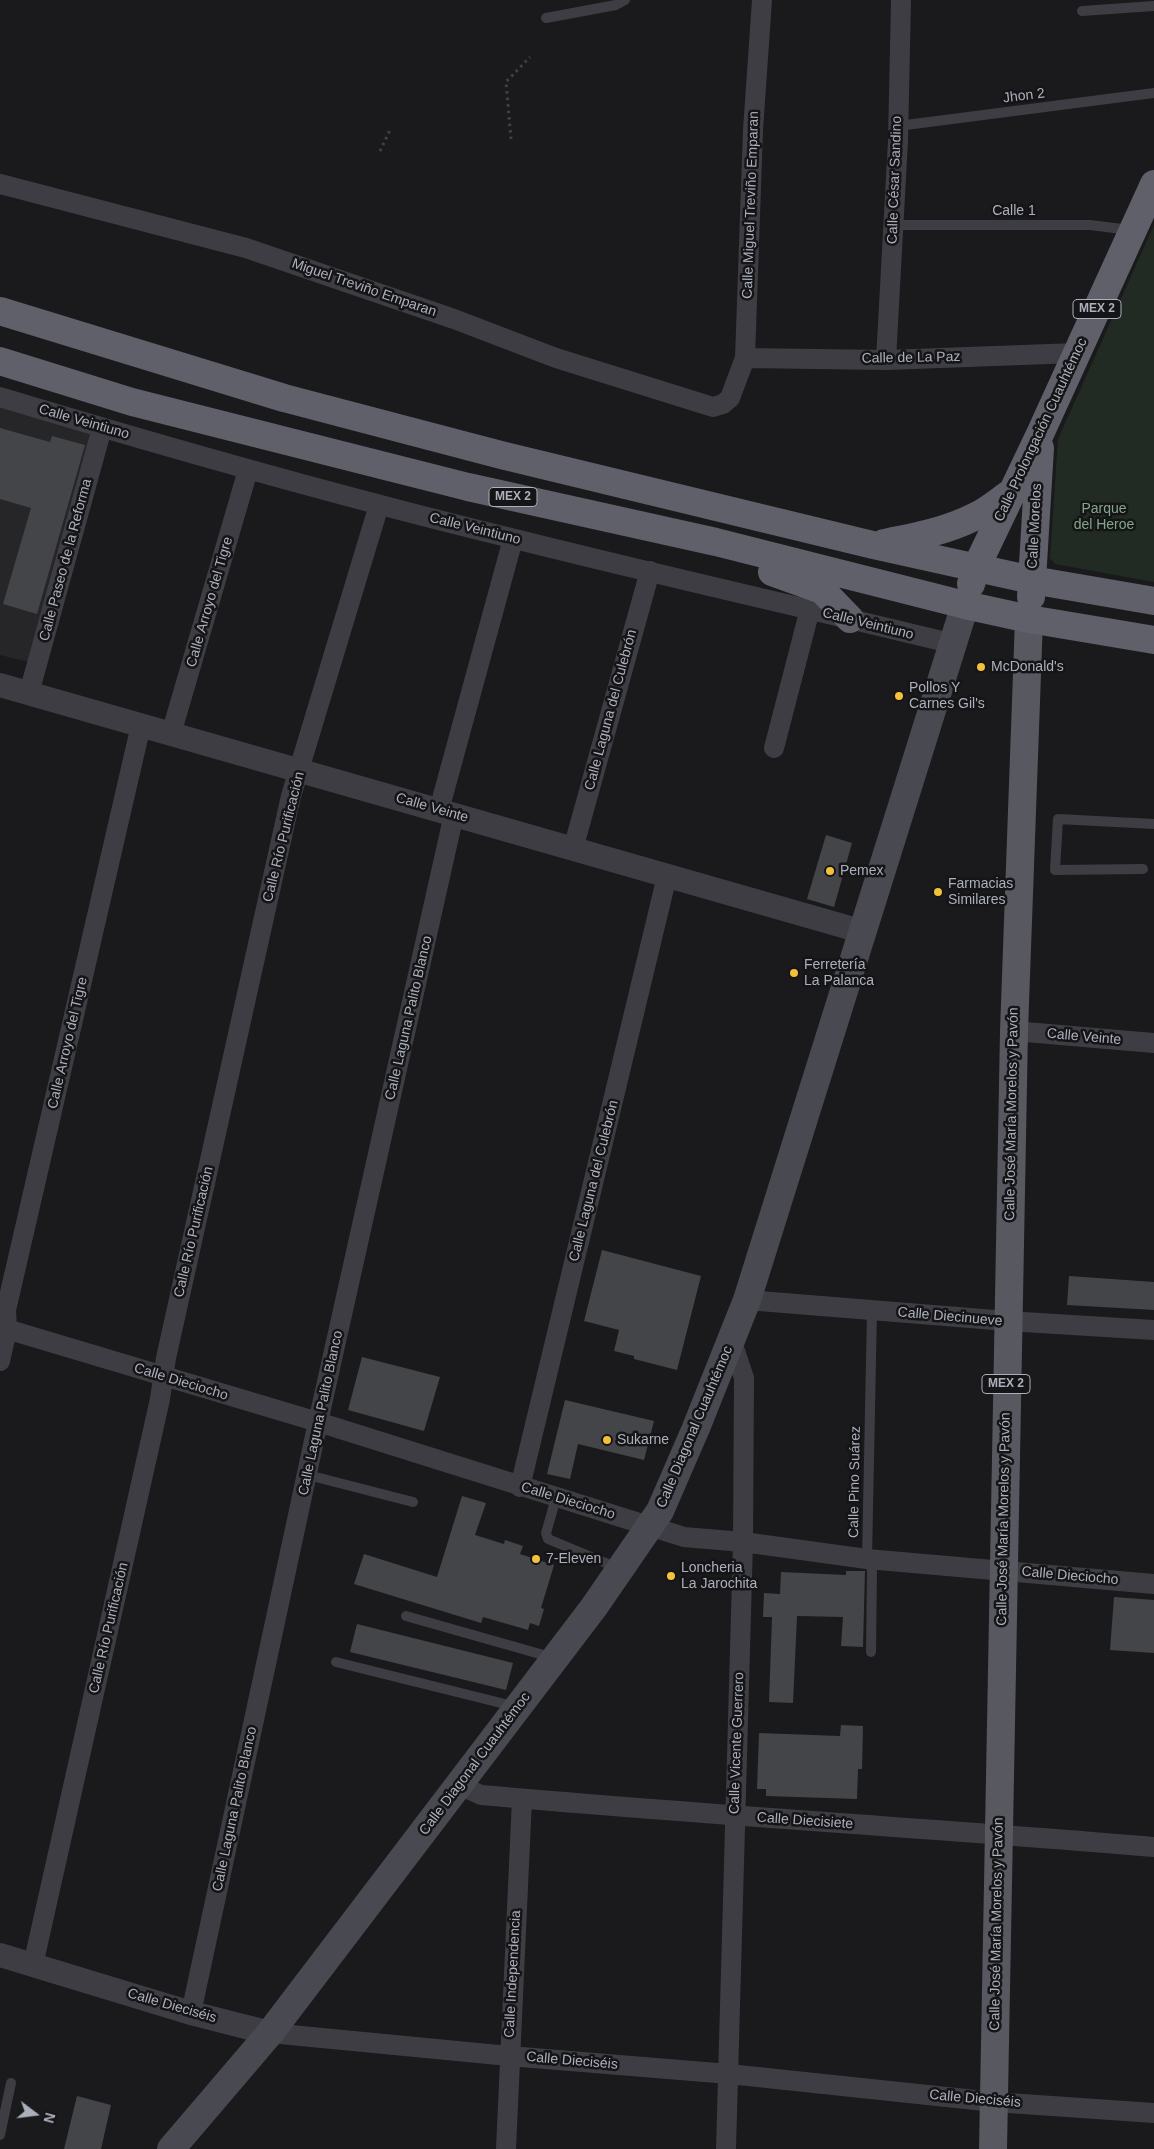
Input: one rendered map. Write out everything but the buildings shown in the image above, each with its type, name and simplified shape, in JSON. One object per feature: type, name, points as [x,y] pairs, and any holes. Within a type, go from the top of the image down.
[{"type":"highway","name":"Calle Prolongación Cuauhtémoc","points":[[965,605],[976,568],[1040,434],[1154,184]]},
{"type":"highway","points":[[0,311],[284,398],[501,455],[873,545],[1032,580],[1154,601]]},
{"type":"highway","name":"MEX 2","points":[[0,360],[132,402],[468,487],[716,542],[965,605],[1029,619],[1154,640]]},
{"type":"highway","name":"Calle Morelos","points":[[1029,619],[1040,434]]},
{"type":"highway","points":[[873,545],[934,533],[978,516],[1013,492]]},
{"type":"highway","points":[[716,542],[745,563],[822,590],[850,619]]},
{"type":"main road","name":"Calle Diagonal Cuauhtémoc","points":[[171,2149],[270,2034],[555,1658],[621,1569],[660,1511],[683,1460],[747,1300],[965,605]]},
{"type":"main road","name":"Calle José María Morelos y Pavón","points":[[993,2149],[1007,1321],[1014,1031],[1029,619]]},
{"type":"street","name":"Calle Miguel Treviño Emparan","points":[[723,404],[730,398],[745,358],[753,130],[762,0]]},
{"type":"street","name":"Calle César Sandino","points":[[886,360],[894,225],[901,0]]},
{"type":"street","name":"Miguel Treviño Emparan","points":[[0,184],[246,248],[454,319],[556,358],[713,407],[723,404]]},
{"type":"street","name":"Calle de La Paz","points":[[745,358],[886,360],[1077,352]]},
{"type":"street","name":"Calle Veintiuno","points":[[0,397],[248,470],[379,505],[513,539],[954,644]]},
{"type":"street","name":"Calle Paseo de la Reforma","points":[[29,693],[102,428]]},
{"type":"street","name":"Calle Arroyo del Tigre","points":[[171,734],[248,470]]},
{"type":"street","name":"Calle Río Purificación","points":[[33,1965],[158,1409],[168,1349],[291,796],[379,505]]},
{"type":"street","name":"Calle Laguna Palito Blanco","points":[[191,2013],[308,1476],[447,812],[513,539]]},
{"type":"street","name":"Calle Laguna del Culebrón","points":[[573,849],[650,571]]},
{"type":"street","points":[[774,748],[810,610]]},
{"type":"street","name":"Calle Veinte","points":[[0,685],[864,932]]},
{"type":"street","name":"Calle Arroyo del Tigre","points":[[0,1361],[8,1300],[141,726]]},
{"type":"street","name":"Calle Laguna del Culebrón","points":[[520,1486],[667,876]]},
{"type":"street","name":"Calle Veinte","points":[[1014,1031],[1154,1042]]},
{"type":"street","name":"Calle Diecinueve","points":[[747,1300],[1007,1321],[1154,1330]]},
{"type":"street","name":"Calle Dieciocho","points":[[4,1328],[318,1422],[684,1537],[743,1542],[867,1559],[1154,1584]]},
{"type":"street","name":"Calle Vicente Guerrero","points":[[726,2149],[743,1542],[744,1378],[731,1339]]},
{"type":"street","name":"Calle Diecisiete","points":[[459,1785],[481,1795],[522,1799],[1154,1847]]},
{"type":"street","name":"Calle Independencia","points":[[506,2149],[522,1799]]},
{"type":"street","name":"Calle Dieciséis","points":[[0,1955],[191,2013],[270,2034],[729,2074],[994,2102],[1154,2113]]},
{"type":"lane","points":[[546,18],[616,5],[625,0]]},
{"type":"lane","points":[[1082,11],[1154,6]]},
{"type":"lane","name":"Jhon 2","points":[[898,126],[1154,93]]},
{"type":"lane","name":"Calle 1","points":[[894,225],[1090,225],[1133,231]]},
{"type":"lane","points":[[1143,869],[1055,870],[1058,819],[1154,824]]},
{"type":"lane","name":"Calle Pino Suárez","points":[[871,1652],[872,1570],[867,1559],[872,1310]]},
{"type":"lane","points":[[308,1476],[413,1502]]},
{"type":"lane","points":[[556,1498],[546,1533],[548,1539],[621,1569]]},
{"type":"lane","points":[[406,1616],[555,1658]]},
{"type":"lane","points":[[336,1662],[518,1707]]},
{"type":"lane","points":[[0,2135],[11,2083]]},
{"type":"path","points":[[511,139],[506,82],[530,57]]},
{"type":"path","points":[[380,151],[391,128]]},
{"type":"shaded area","points":[[0,406],[93,433],[29,662],[0,655]]},
{"type":"green space","name":"Parque del Heroe","points":[[1154,225],[1154,582],[1055,564],[1050,558],[1058,439]]},
{"type":"place","name":"McDonald's","points":[[981,667]]},
{"type":"place","name":"Pollos Y Carnes Gil's","points":[[899,696]]},
{"type":"place","name":"Pemex","points":[[830,871]]},
{"type":"place","name":"Farmacias Similares","points":[[938,892]]},
{"type":"place","name":"Ferretería La Palanca","points":[[794,973]]},
{"type":"place","name":"Sukarne","points":[[607,1440]]},
{"type":"place","name":"7-Eleven","points":[[536,1559]]},
{"type":"place","name":"Loncheria La Jarochita","points":[[671,1576]]}]
